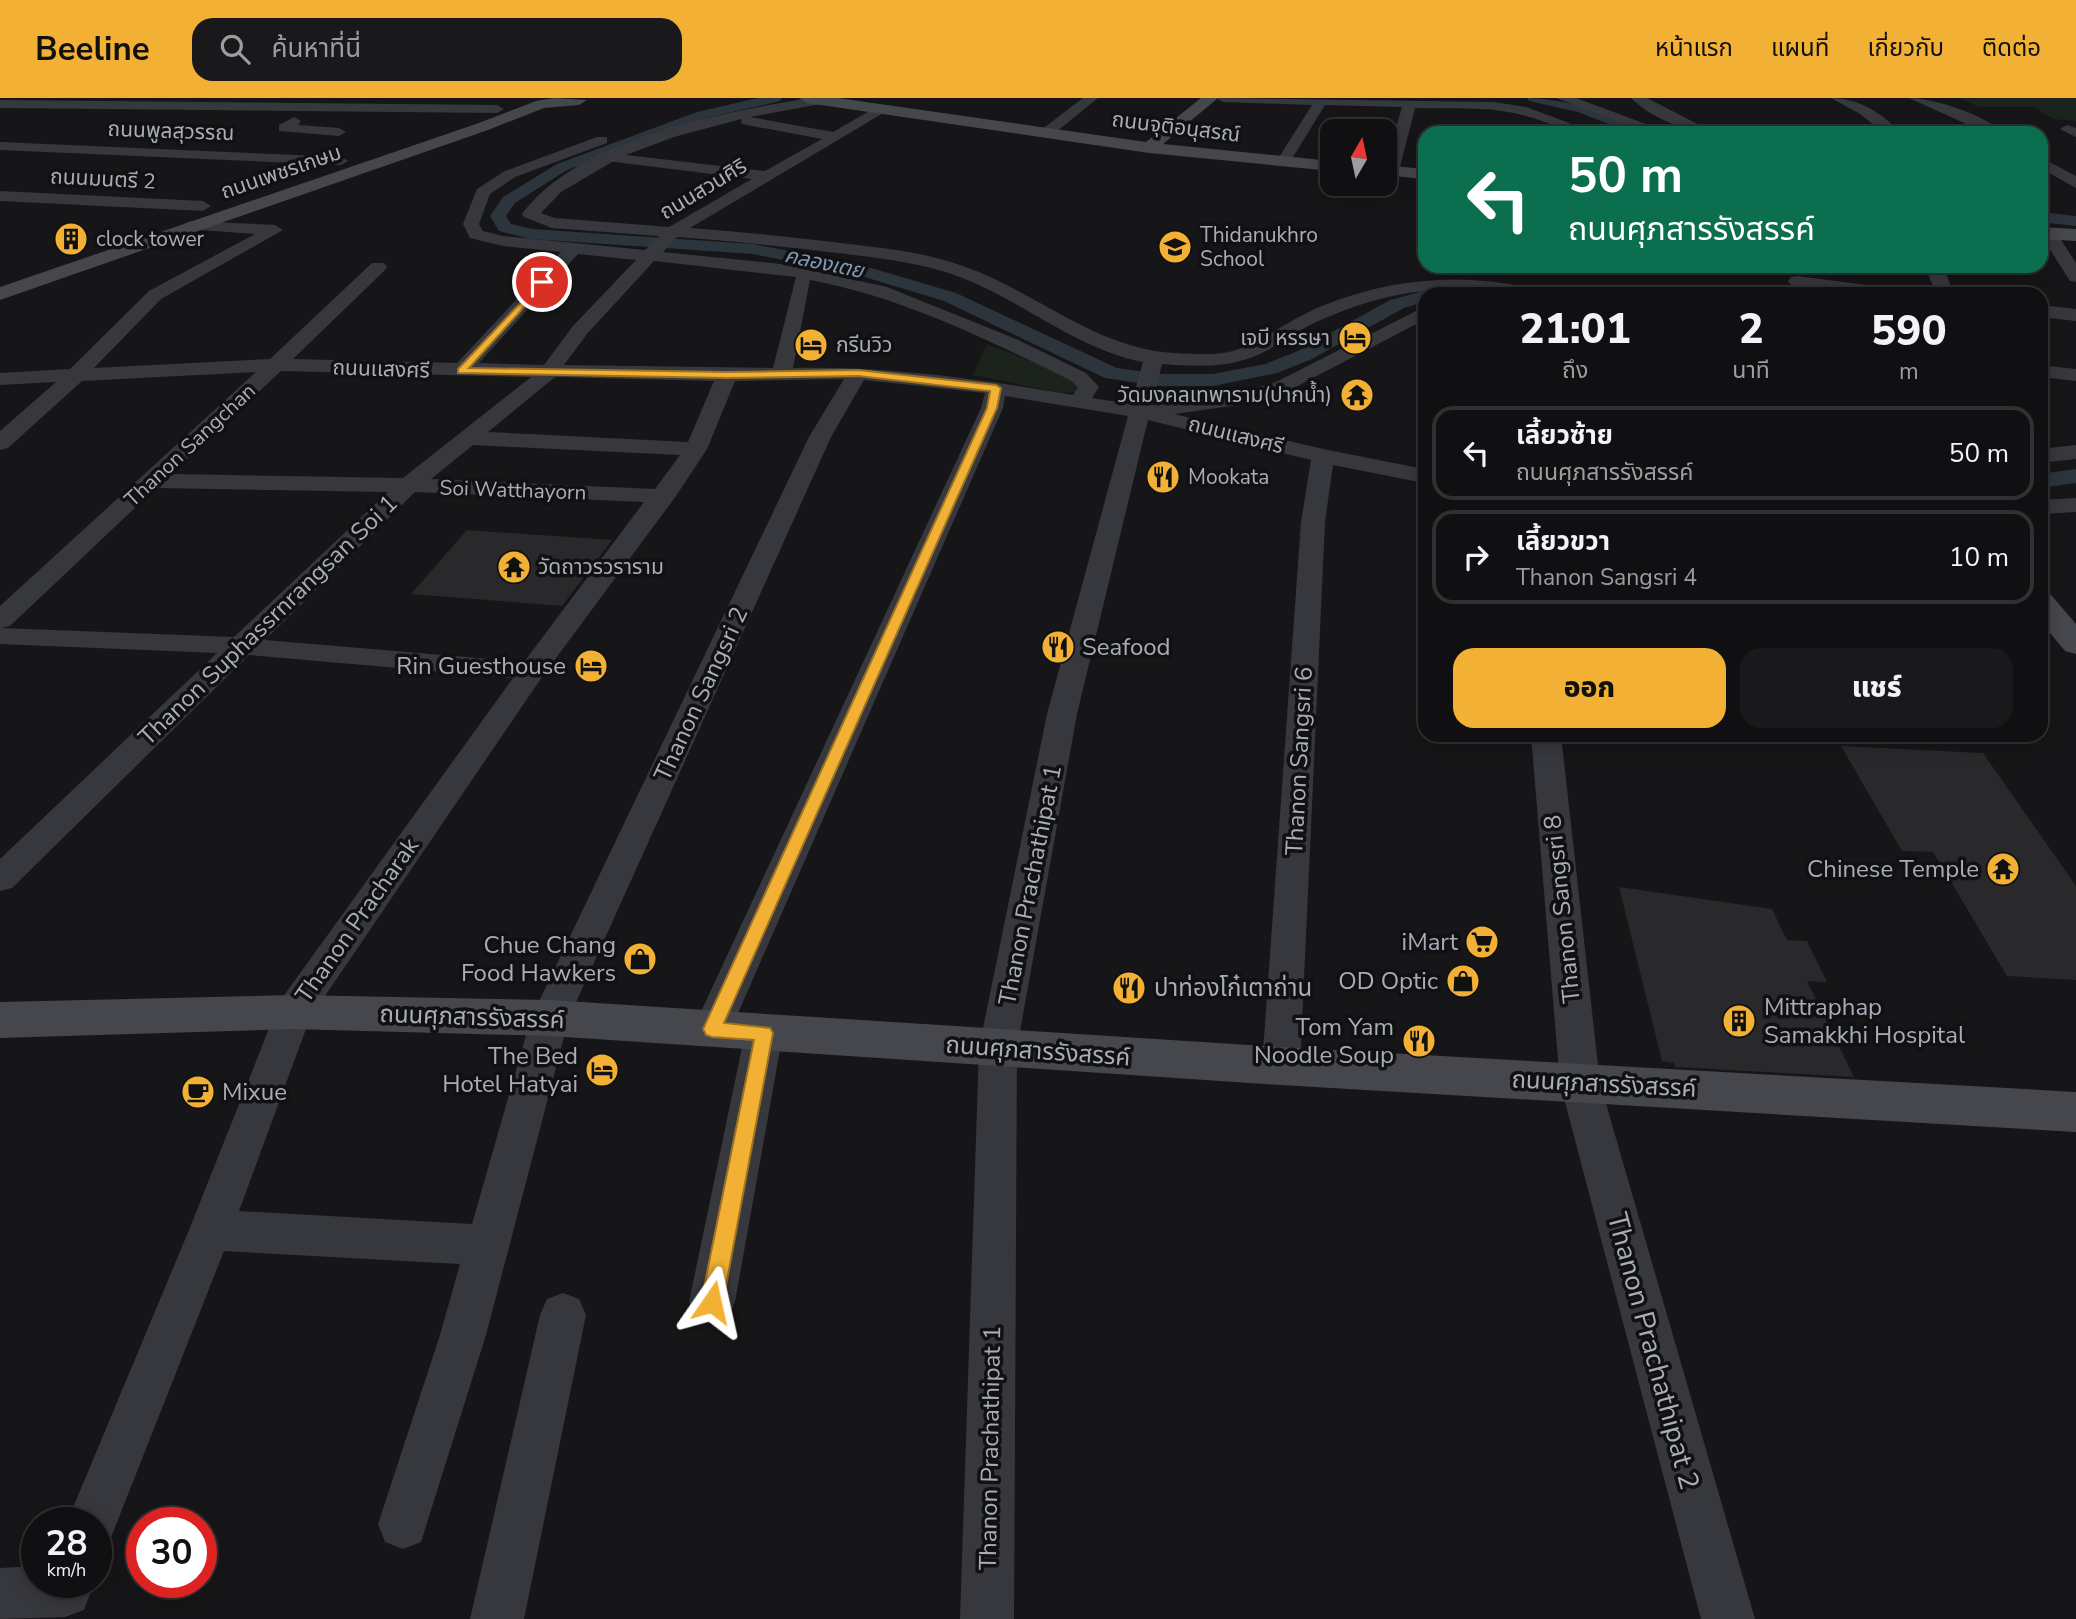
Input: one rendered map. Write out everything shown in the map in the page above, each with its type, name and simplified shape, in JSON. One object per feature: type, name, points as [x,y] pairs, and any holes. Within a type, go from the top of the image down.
[{"type":"street","name":"ถนนเพชรเกษม","points":[[0,277],[526,98]]},
{"type":"street","points":[[541,98],[586,99]]},
{"type":"street","points":[[1046,133],[1091,98]]},
{"type":"street","points":[[1149,148],[1210,98]]},
{"type":"street","points":[[1223,98],[1512,108],[1567,126]]},
{"type":"street","points":[[1563,98],[1643,126]]},
{"type":"street","points":[[1638,98],[1693,126]]},
{"type":"street","points":[[1838,98],[1865,111],[1885,126]]},
{"type":"street","points":[[1916,98],[1985,126]]},
{"type":"street","name":"ถนนเพชรเกษม","points":[[0,294],[482,127],[541,104],[586,99]]},
{"type":"street","points":[[820,99],[727,117],[609,158],[569,177],[543,197],[530,214],[552,223],[751,237],[929,262],[985,279],[1107,346],[1153,362],[1220,359],[1241,355],[1303,321],[1369,295],[1450,282],[1477,282],[1500,287]]},
{"type":"street","name":"ถนนจุติอนุสรณ์","points":[[820,99],[1149,148],[1320,165]]},
{"type":"street","points":[[1283,162],[1317,110],[1320,100]]},
{"type":"street","points":[[1397,141],[1410,103]]},
{"type":"street","points":[[0,104],[497,109]]},
{"type":"street","points":[[0,112],[16,104]]},
{"type":"street","points":[[66,117],[91,105]]},
{"type":"street","points":[[713,105],[619,134],[510,174],[483,192],[471,224],[476,234],[503,241],[650,253],[781,269],[880,291],[1009,343],[1079,377],[1090,387],[1079,402]]},
{"type":"street","points":[[313,107],[284,128],[339,132]]},
{"type":"street","name":"ถนนสวนศิริ","points":[[548,373],[580,330],[672,232],[883,109]]},
{"type":"street","points":[[727,117],[836,137]]},
{"type":"street","points":[[3,146],[35,133]]},
{"type":"street","points":[[651,142],[677,145]]},
{"type":"street","name":"ถนนพูลสุวรรณ","points":[[3,146],[216,153],[341,161]]},
{"type":"street","points":[[12,165],[50,148]]},
{"type":"street","points":[[609,158],[767,176]]},
{"type":"street","points":[[767,158],[793,162]]},
{"type":"street","points":[[2048,166],[2076,183]]},
{"type":"street","points":[[1397,172],[1418,174]]},
{"type":"street","points":[[2052,189],[2076,192]]},
{"type":"street","name":"ถนนมนตรี 2","points":[[0,195],[203,206]]},
{"type":"street","points":[[0,443],[75,376],[155,295],[275,230],[192,226]]},
{"type":"street","points":[[2048,233],[2076,235]]},
{"type":"street","points":[[2048,237],[2076,277]]},
{"type":"street","points":[[461,371],[575,247]]},
{"type":"street","name":"Thanon Sangchan","points":[[0,620],[152,481],[378,267]]},
{"type":"street","points":[[1797,280],[1848,287]]},
{"type":"street","points":[[782,373],[802,281]]},
{"type":"street","points":[[2048,312],[2076,315]]},
{"type":"street","points":[[1143,401],[1231,400],[1281,387],[1418,316]]},
{"type":"street","name":"Thanon Prachathipat 1","points":[[987,1619],[998,1048],[1062,714],[1153,362]]},
{"type":"street","name":"ถนนเเสงศรี","points":[[0,379],[276,365],[548,373],[858,373],[996,388],[1079,402],[1143,401],[1323,456],[1418,475]]},
{"type":"street","points":[[2048,372],[2076,375]]},
{"type":"street","name":"Thanon Suphassrnrangsan Soi 1","points":[[0,880],[409,485],[548,373]]},
{"type":"street","name":"Thanon Sangsri 2","points":[[403,1524],[463,1335],[550,1018],[820,437],[858,373]]},
{"type":"street","name":"Thanon Pracharak","points":[[98,1507],[211,1230],[293,1012],[532,671],[664,496],[696,449],[727,375]]},
{"type":"street","points":[[712,1029],[992,408],[996,388]]},
{"type":"street","points":[[469,438],[696,449]]},
{"type":"street","points":[[2048,455],[2076,452]]},
{"type":"street","name":"Thanon Sangsri 6","points":[[1280,1066],[1313,522],[1323,456]]},
{"type":"street","name":"Soi Watthayorn","points":[[152,481],[409,485],[664,496]]},
{"type":"street","points":[[2048,507],[2076,505]]},
{"type":"street","points":[[2048,611],[2076,644]]},
{"type":"street","points":[[0,636],[240,646],[532,671]]},
{"type":"street","name":"Thanon Sangsri 8","points":[[1547,742],[1580,1083]]},
{"type":"street","name":"ถนนศุภสารรังสรรค์","points":[[0,1020],[293,1012],[550,1018],[1280,1066],[2076,1112]]},
{"type":"street","points":[[712,1302],[764,1033]]},
{"type":"street","name":"Thanon Prachathipat 2","points":[[1580,1083],[1728,1619]]},
{"type":"street","points":[[211,1230],[487,1245]]},
{"type":"street","points":[[497,1619],[562,1315]]},
{"type":"street","points":[[0,1594],[21,1595]]},
{"type":"shaded area","points":[[1958,98],[2076,98],[2076,121],[2054,119],[2034,107],[1979,107]]},
{"type":"shaded area","points":[[987,344],[1069,376],[1083,385],[1076,392],[1062,393],[973,375]]},
{"type":"building","name":"วัดถาวรวราราม","points":[[467,530],[612,540],[562,606],[411,594]]},
{"type":"building","name":"Chinese Temple","points":[[1841,746],[1983,753],[2076,886],[2076,980],[2007,976],[1933,852],[1902,851]]},
{"type":"building","name":"Mittraphap Samakkhi Hospital","points":[[1619,887],[1772,909],[1787,940],[1807,941],[1827,982],[1807,981],[1854,1077],[1675,1067],[1674,1063],[1662,1061]]},
{"type":"waterway","name":"คลองเตย","points":[[775,98],[702,115],[562,167],[509,200],[498,216],[505,227],[531,234],[753,249],[861,270],[950,297],[1112,374],[1160,380],[1213,380],[1270,369],[1305,355],[1397,304],[1418,299]]},
{"type":"waterway","name":"คลองเตย","points":[[1534,98],[1582,109],[1625,126]]},
{"type":"waterway","name":"คลองเตย","points":[[2048,218],[2076,221]]},
{"type":"waterway","name":"คลองเตย","points":[[2048,480],[2076,476]]},
{"type":"place","name":"clock tower","points":[[71,239]]},
{"type":"place","name":"Thidanukhro School","points":[[1175,247]]},
{"type":"place","name":"เจบี หรรษา","points":[[1355,338]]},
{"type":"place","name":"กรีนวิว","points":[[811,345]]},
{"type":"place","name":"วัดมงคลเทพาราม(ปากน้ำ)","points":[[1357,395]]},
{"type":"place","name":"Mookata","points":[[1163,477]]},
{"type":"place","name":"วัดถาวรวราราม","points":[[514,567]]},
{"type":"place","name":"Seafood","points":[[1058,647]]},
{"type":"place","name":"Rin Guesthouse","points":[[591,666]]},
{"type":"place","name":"Chinese Temple","points":[[2003,869]]},
{"type":"place","name":"iMart","points":[[1482,942]]},
{"type":"place","name":"Chue Chang Food Hawkers","points":[[640,959]]},
{"type":"place","name":"OD Optic","points":[[1463,981]]},
{"type":"place","name":"ปาท่องโก๋เตาถ่าน","points":[[1129,988]]},
{"type":"place","name":"Mittraphap Samakkhi Hospital","points":[[1739,1021]]},
{"type":"place","name":"Tom Yam Noodle Soup","points":[[1419,1041]]},
{"type":"place","name":"The Bed Hotel Hatyai","points":[[602,1070]]},
{"type":"place","name":"Mixue","points":[[198,1092]]},
{"type":"route","points":[[542,282],[461,371],[727,375],[858,373],[996,388],[992,408],[712,1029],[764,1033],[712,1302]]}]
